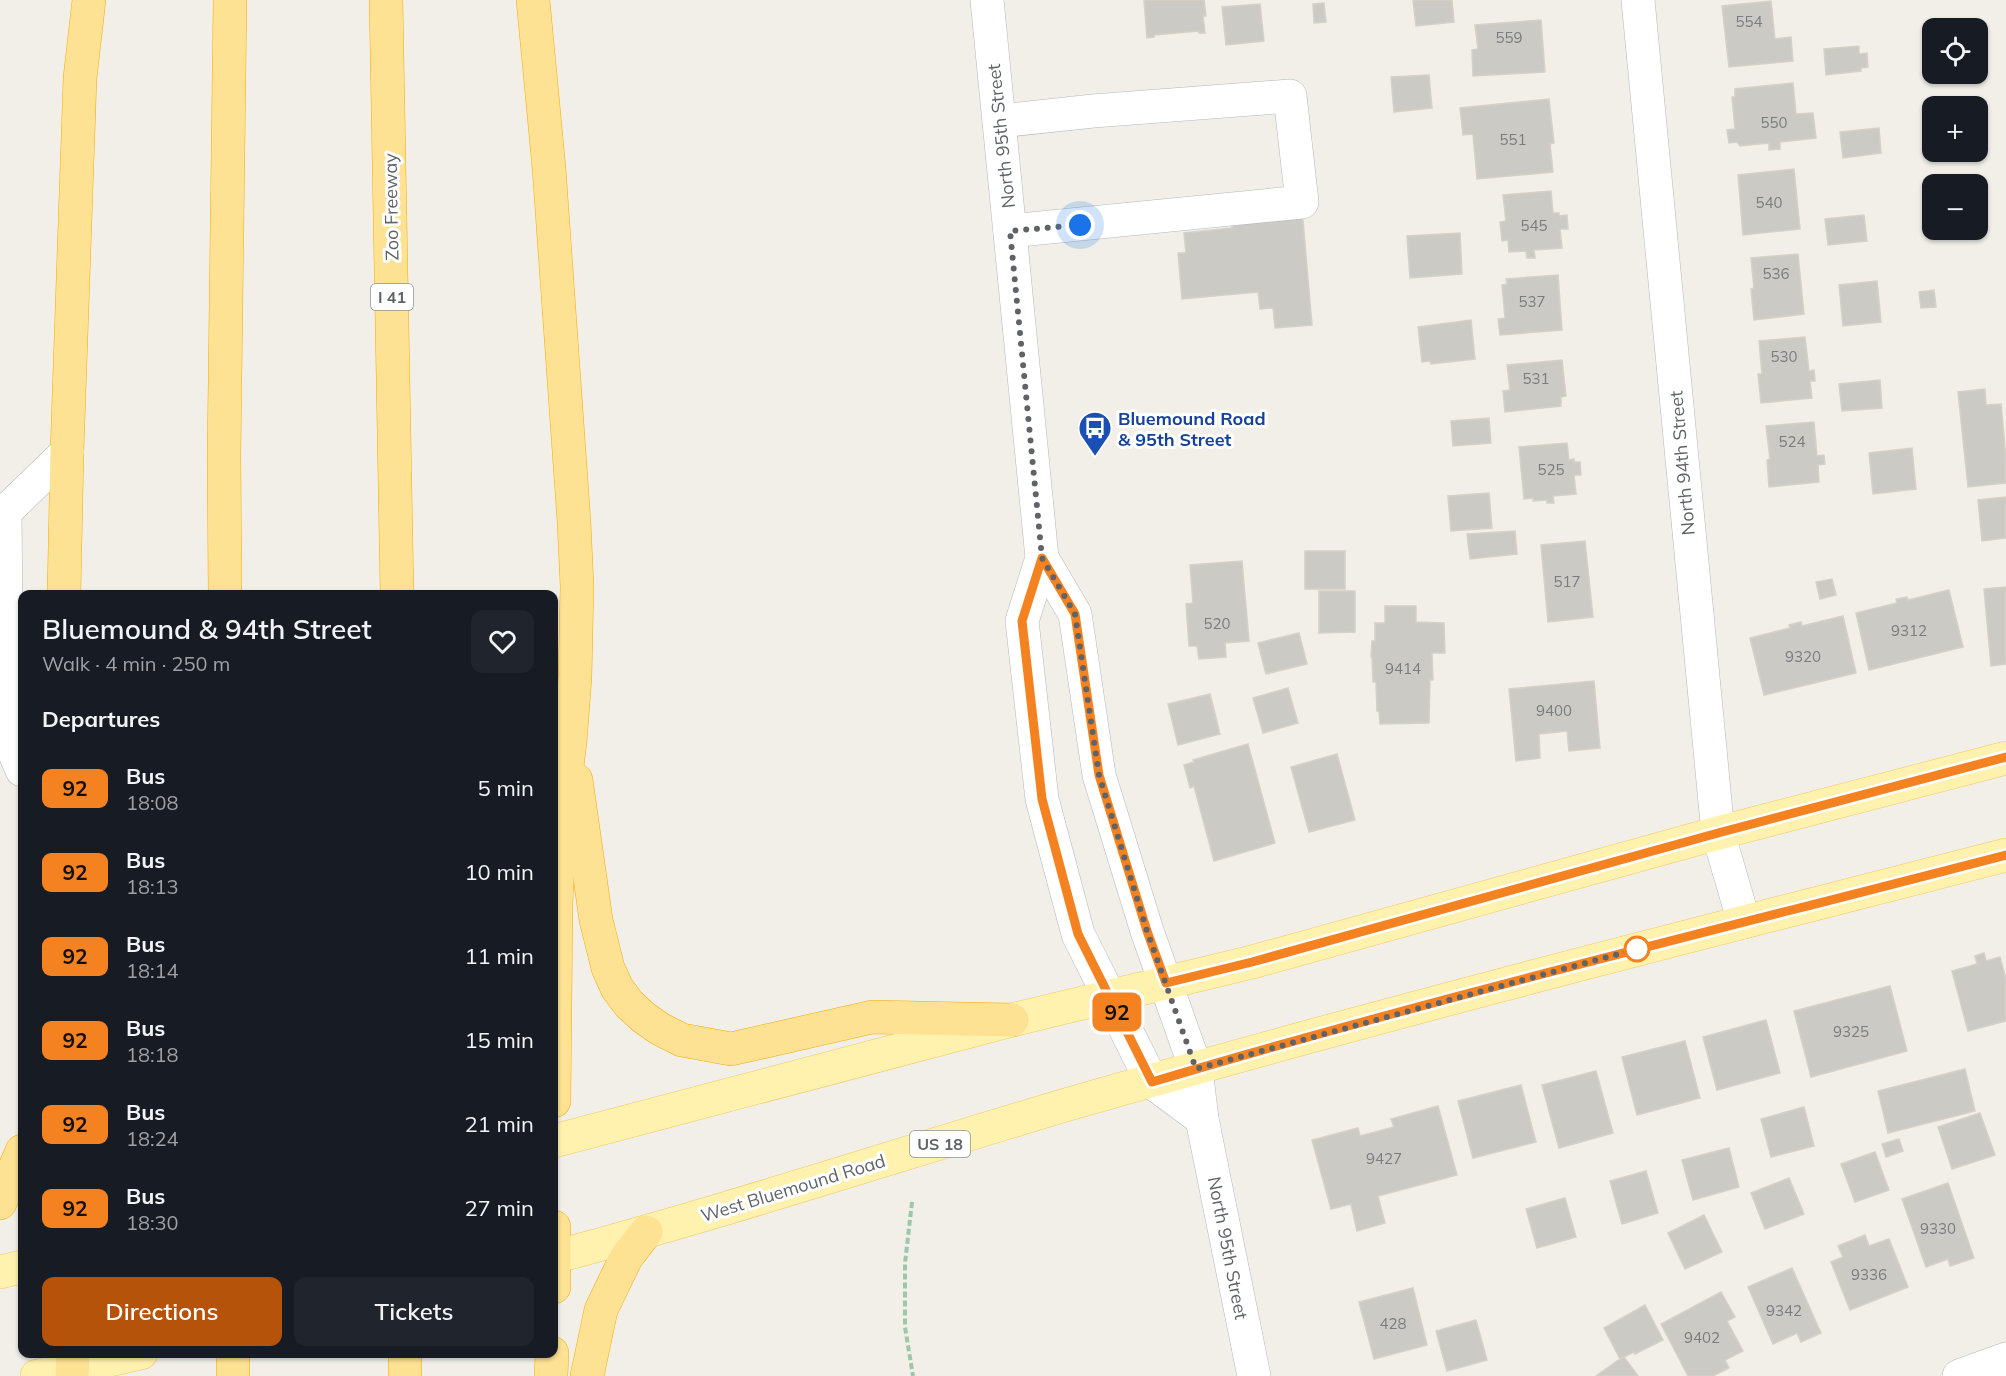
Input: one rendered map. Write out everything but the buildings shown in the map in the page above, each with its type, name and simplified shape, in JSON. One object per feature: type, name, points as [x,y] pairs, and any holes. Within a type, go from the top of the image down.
[{"type":"highway","points":[[64,590],[80,78],[89,0]]},
{"type":"highway","points":[[225,590],[224,456],[230,0]]},
{"type":"highway","name":"Zoo Freeway","points":[[386,0],[397,590]]},
{"type":"highway","points":[[533,0],[549,168],[574,522],[577,629],[570,742],[558,855]]},
{"type":"highway","points":[[570,742],[596,920],[608,968],[617,988],[629,1004],[660,1029],[682,1040],[731,1049],[872,1017],[1012,1020]]},
{"type":"highway","points":[[0,1203],[18,1160]]},
{"type":"highway","points":[[586,1376],[601,1311],[626,1258],[646,1232]]},
{"type":"highway","points":[[233,1358],[233,1376]]},
{"type":"highway","points":[[405,1358],[405,1376]]},
{"type":"highway","points":[[551,1376],[552,1358]]},
{"type":"main road","points":[[558,1140],[1012,1020],[1252,962],[1718,833],[2006,758]]},
{"type":"main road","name":"West Bluemound Road","points":[[558,1255],[646,1232],[1069,1104],[1557,970],[2006,855]]},
{"type":"main road","points":[[0,1272],[18,1268]]},
{"type":"main road","points":[[37,1376],[72,1366],[116,1358]]},
{"type":"street","name":"North 95th Street","points":[[987,0],[1042,558],[1022,621],[1042,799],[1078,934],[1152,1082],[1202,1119]]},
{"type":"street","name":"North 94th Street","points":[[1638,0],[1718,833],[1744,922]]},
{"type":"street","points":[[1000,121],[1093,111],[1290,96],[1302,202],[1010,231]]},
{"type":"street","points":[[18,761],[7,735],[5,512],[67,452]]},
{"type":"street","name":"North 95th Street","points":[[1042,558],[1075,614],[1099,775],[1147,931],[1196,1069],[1202,1119],[1246,1374]]},
{"type":"street","points":[[1959,1376],[2006,1359]]},
{"type":"path","points":[[912,1202],[905,1263],[905,1327],[913,1376]]},
{"type":"bus line","name":"92","points":[[2006,757],[1718,833],[1252,962],[1166,983],[1147,931],[1099,775],[1075,614],[1042,558],[1022,621],[1042,799],[1078,934],[1152,1082],[1274,1046],[1567,967],[2006,855]]},
{"type":"place","name":"Bluemound Road & 95th Street","points":[[1095,457]]},
{"type":"route","points":[[1080,225],[1010,231],[1042,558],[1075,614],[1099,775],[1147,931],[1196,1069],[1637,949]]}]
